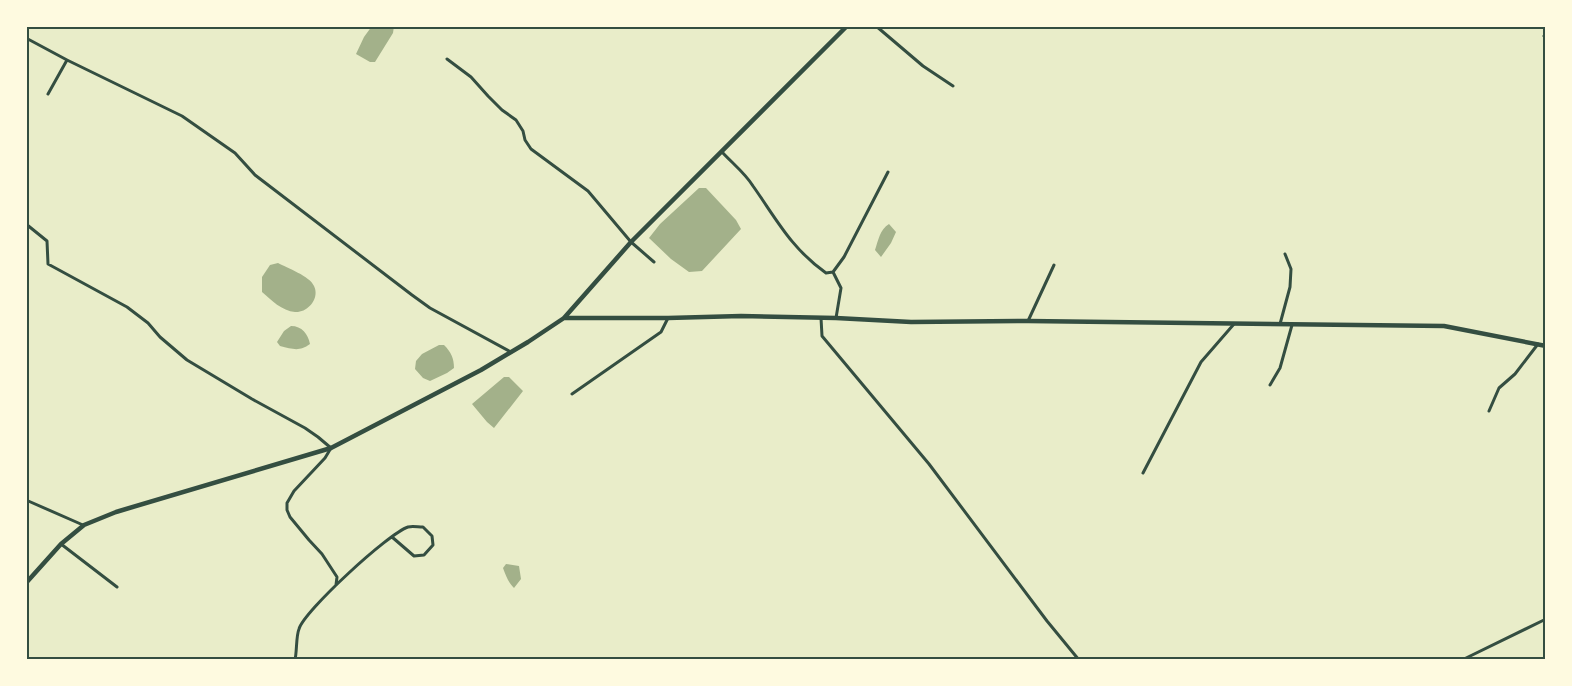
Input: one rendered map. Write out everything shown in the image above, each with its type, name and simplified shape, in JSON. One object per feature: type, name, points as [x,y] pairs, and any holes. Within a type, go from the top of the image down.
[{"type":"main road","points":[[26,583],[61,544],[84,525],[116,512],[331,448],[481,370],[564,318],[631,242],[847,26]]},
{"type":"main road","points":[[564,318],[741,316],[911,322],[1028,321],[1444,326],[1546,346]]},
{"type":"street","points":[[876,26],[923,66],[953,86]]},
{"type":"street","points":[[26,38],[182,116],[235,154],[255,175],[430,308],[512,352]]},
{"type":"street","points":[[447,59],[471,77],[502,110],[516,120],[531,149],[588,191],[631,242],[654,262]]},
{"type":"street","points":[[48,94],[67,60]]},
{"type":"street","points":[[722,152],[752,184],[792,244],[810,262],[826,274],[832,272],[844,256],[888,172]]},
{"type":"street","points":[[26,224],[47,241],[48,264],[127,307],[148,323],[160,338],[188,360],[252,399],[305,428],[331,448],[294,491],[287,503],[287,510],[290,517],[322,554],[337,577],[336,585]]},
{"type":"street","points":[[1280,324],[1290,287],[1291,269],[1285,254]]},
{"type":"street","points":[[1028,321],[1054,265]]},
{"type":"street","points":[[832,272],[841,288],[836,318]]},
{"type":"street","points":[[572,394],[662,332],[668,318]]},
{"type":"street","points":[[821,318],[822,336],[929,464],[1047,621],[1079,660]]},
{"type":"street","points":[[1143,473],[1201,362],[1234,324]]},
{"type":"street","points":[[1270,385],[1280,368],[1292,324]]},
{"type":"street","points":[[1490,411],[1499,388],[1515,374],[1538,344]]},
{"type":"street","points":[[26,500],[84,525]]},
{"type":"street","points":[[295,660],[299,629],[308,614],[336,585],[392,537],[408,527],[423,527],[432,536],[433,545],[424,555],[414,556],[392,537]]},
{"type":"street","points":[[61,544],[117,588]]},
{"type":"street","points":[[1462,660],[1546,619]]},
{"type":"shaded area","points":[[372,26],[394,26],[393,33],[375,62],[370,62],[356,54]]},
{"type":"shaded area","points":[[699,188],[706,188],[736,220],[741,229],[702,271],[689,272],[671,259],[649,238],[660,224]]},
{"type":"shaded area","points":[[889,224],[896,232],[881,257],[875,250],[881,232]]},
{"type":"shaded area","points":[[278,263],[308,279],[314,286],[315,295],[312,304],[300,312],[286,310],[262,292],[262,277],[270,265]]},
{"type":"shaded area","points":[[291,326],[298,327],[304,331],[310,344],[299,349],[280,346],[277,342],[284,331]]},
{"type":"shaded area","points":[[439,345],[444,345],[450,353],[454,368],[430,381],[423,378],[415,369],[416,361],[422,354]]},
{"type":"shaded area","points":[[504,377],[509,377],[523,391],[494,428],[472,404]]},
{"type":"shaded area","points":[[506,564],[519,566],[521,579],[514,588],[503,568]]}]
